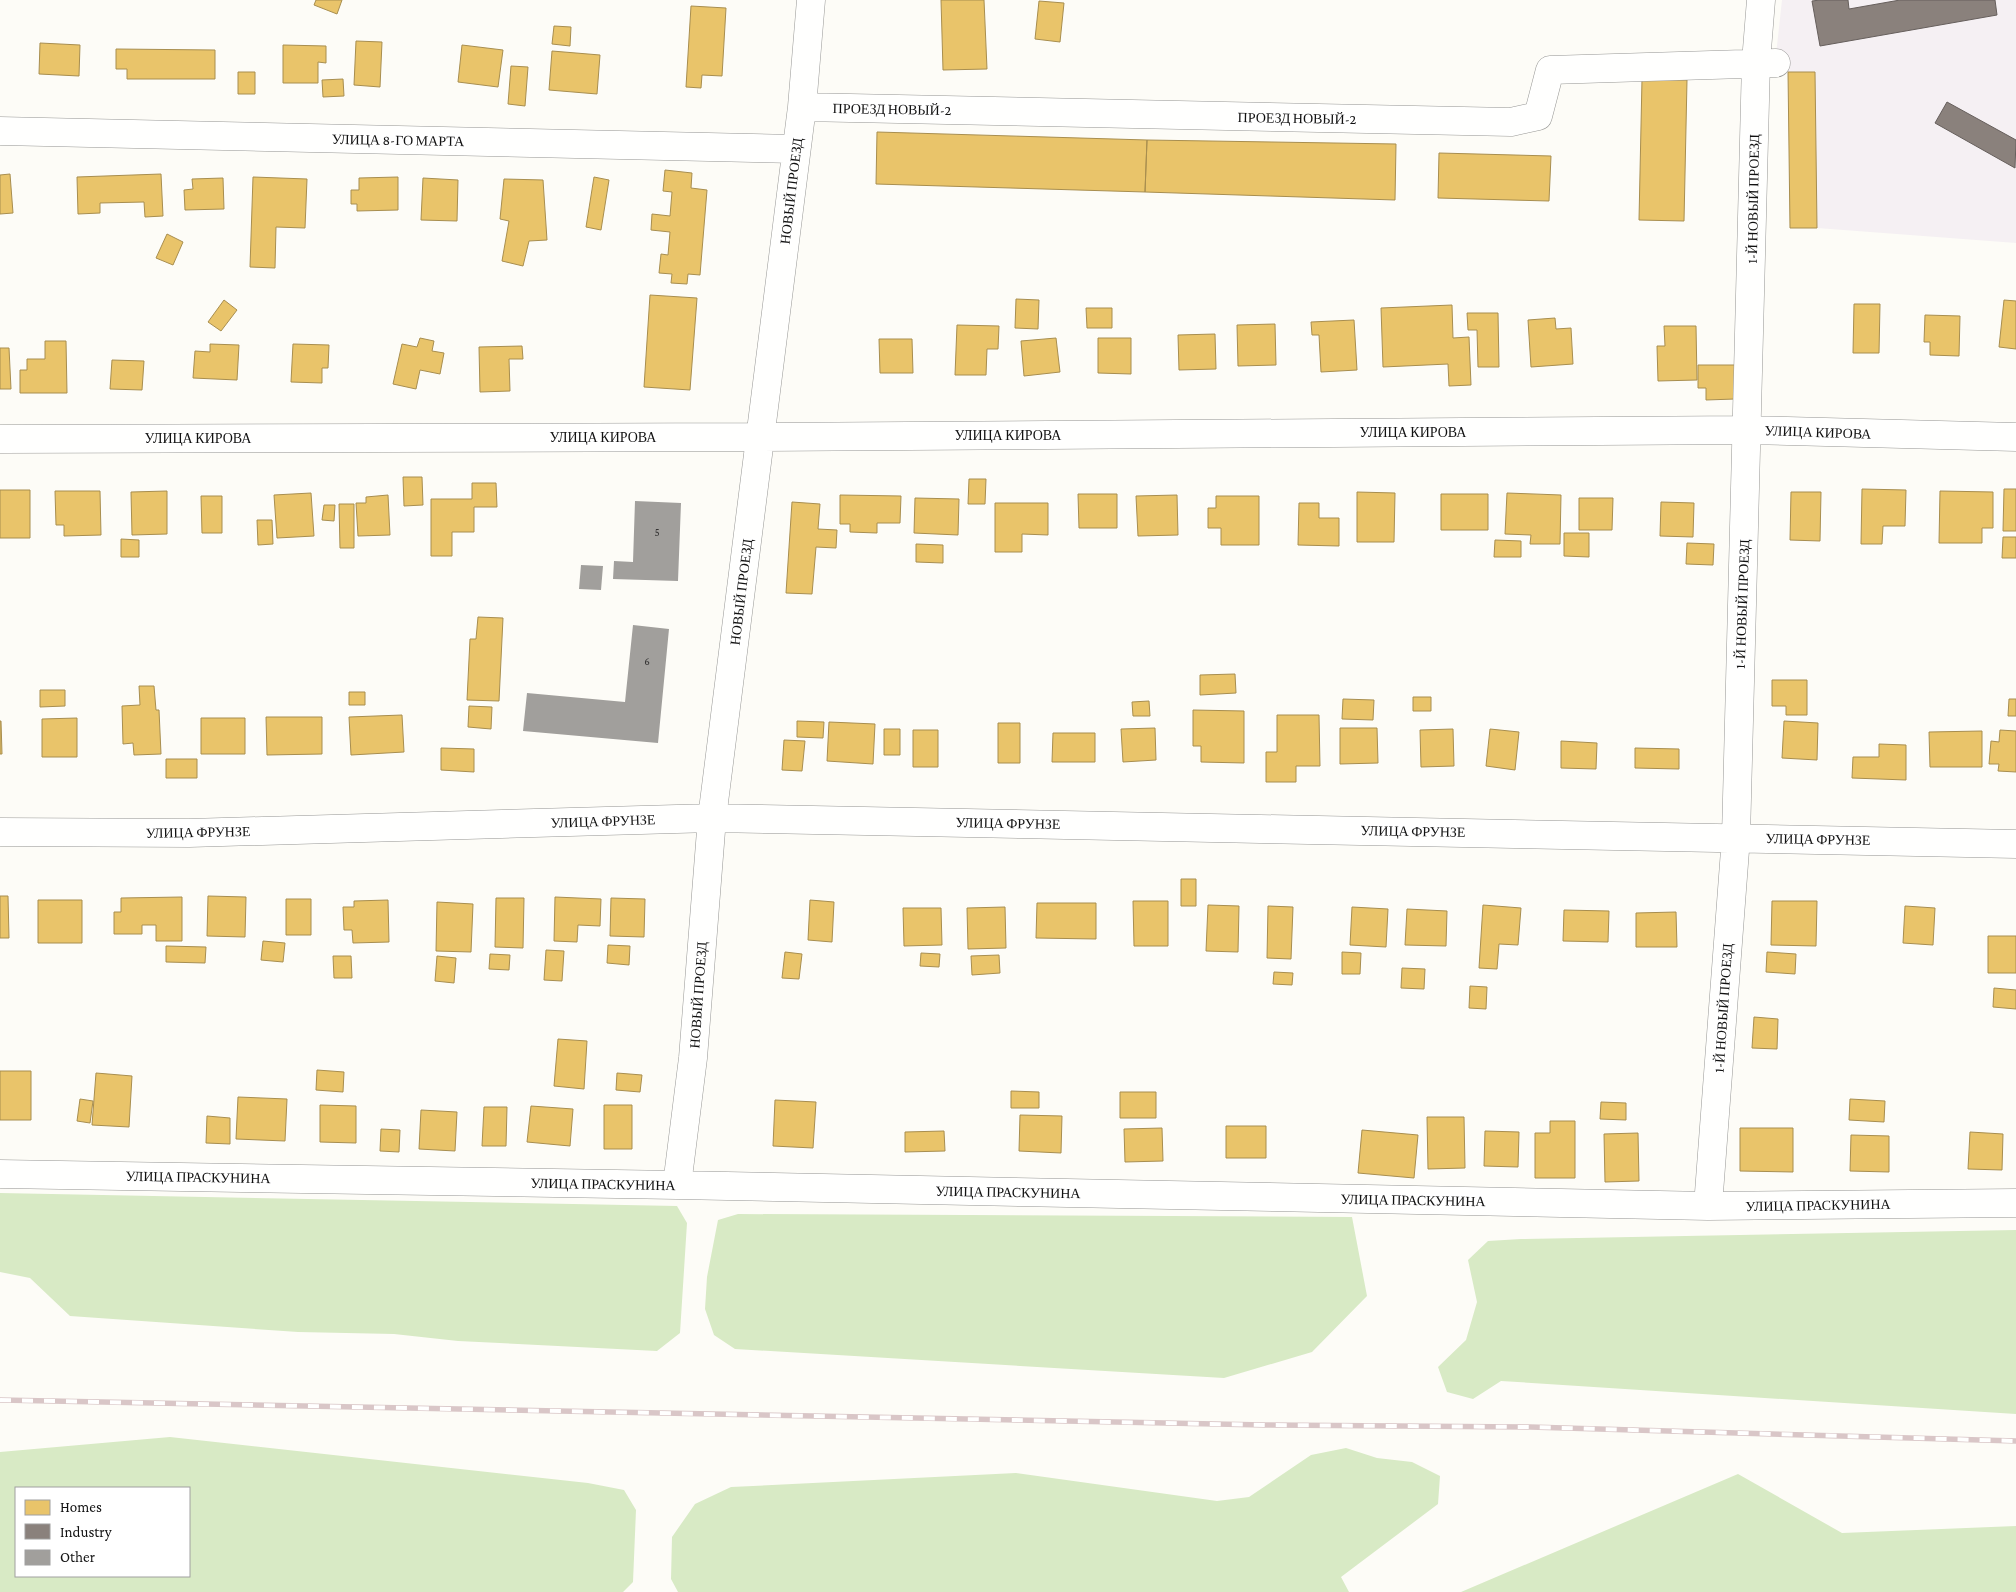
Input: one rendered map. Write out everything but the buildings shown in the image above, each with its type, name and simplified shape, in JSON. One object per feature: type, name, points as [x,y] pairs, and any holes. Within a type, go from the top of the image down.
[{"type":"street","name":"НОВЫЙ ПРОЕЗД","points":[[677,1185],[693,1058],[712,818],[762,437],[802,107],[811,0]]},
{"type":"street","name":"1-Й НОВЫЙ ПРОЕЗД","points":[[1708,1206],[1736,837],[1747,430],[1766,62],[1762,0]]},
{"type":"street","name":"ПРОЕЗД НОВЫЙ-2","points":[[802,107],[1511,122],[1538,116],[1550,70],[1766,62]]},
{"type":"street","name":"УЛИЦА 8-ГО МАРТА","points":[[0,131],[796,149]]},
{"type":"street","name":"УЛИЦА КИРОВА","points":[[0,439],[762,437],[1747,430],[2016,437]]},
{"type":"street","name":"УЛИЦА ФРУНЗЕ","points":[[0,832],[190,833],[712,818],[2016,844]]},
{"type":"street","name":"УЛИЦА ПРАСКУНИНА","points":[[0,1174],[677,1185],[1708,1206],[2016,1203]]},
{"type":"shaded area","points":[[1782,0],[2016,0],[2016,243],[1817,228],[1790,228],[1788,72],[1774,73]]},
{"type":"green space","points":[[0,1193],[677,1206],[687,1223],[680,1333],[657,1351],[458,1341],[394,1334],[298,1332],[70,1316],[30,1278],[0,1272]]},
{"type":"green space","points":[[738,1214],[1352,1217],[1367,1296],[1312,1352],[1224,1378],[735,1349],[714,1335],[705,1309],[707,1277],[718,1220]]},
{"type":"green space","points":[[2016,1230],[2016,1414],[1501,1381],[1473,1399],[1447,1392],[1438,1367],[1466,1340],[1477,1302],[1468,1260],[1488,1241]]},
{"type":"green space","points":[[170,1437],[588,1483],[624,1490],[636,1510],[633,1582],[623,1592],[0,1592],[0,1452]]},
{"type":"green space","points":[[1346,1448],[1377,1458],[1412,1462],[1440,1476],[1438,1504],[1341,1577],[1349,1592],[678,1592],[671,1579],[672,1537],[695,1504],[731,1487],[1016,1473],[1217,1501],[1249,1497],[1311,1455]]},
{"type":"green space","points":[[1738,1474],[1842,1533],[2016,1526],[2016,1592],[1461,1592]]},
{"type":"railway","points":[[0,1400],[1265,1425],[1530,1427],[2016,1441]]}]
